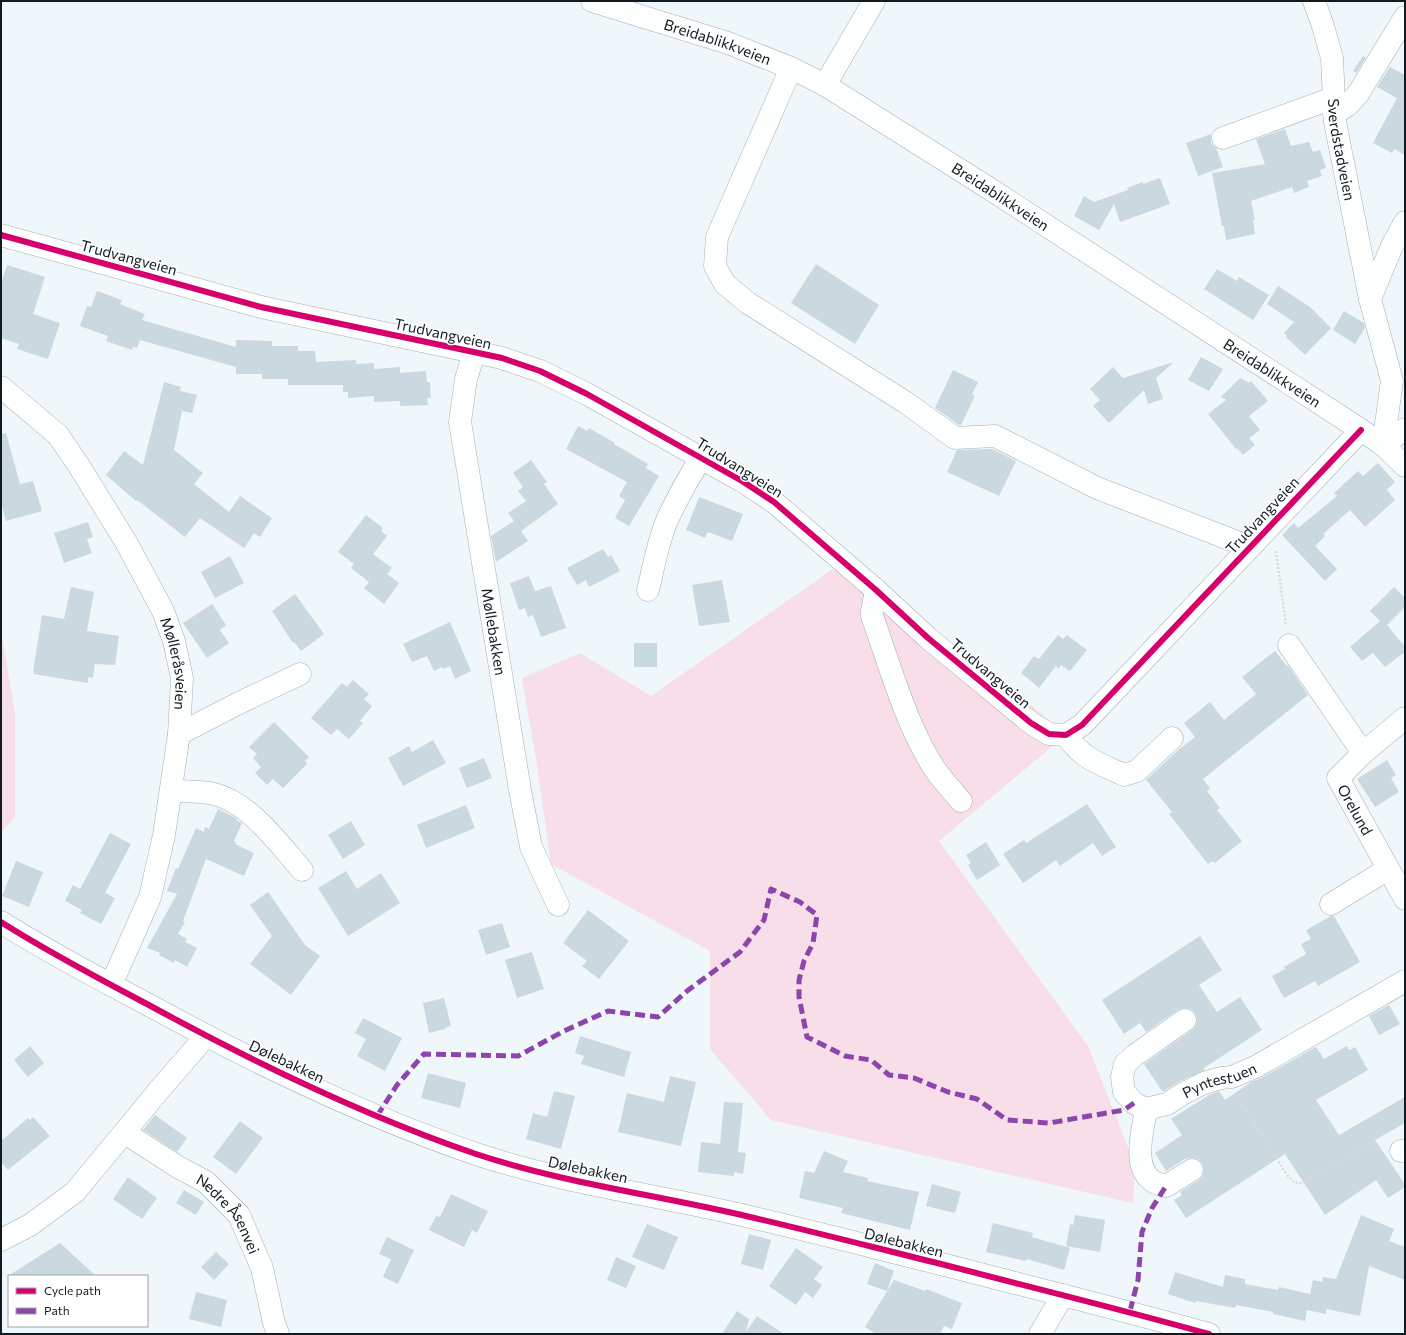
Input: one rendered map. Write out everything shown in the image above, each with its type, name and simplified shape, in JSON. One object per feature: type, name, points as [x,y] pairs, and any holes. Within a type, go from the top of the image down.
[{"type":"street","name":"Breidablikkveien","points":[[592,1],[728,43],[791,68],[825,85],[994,191],[1383,445]]},
{"type":"street","points":[[825,85],[874,1]]},
{"type":"street","name":"Sverdstadveien","points":[[1314,1],[1332,58],[1334,106],[1370,300],[1392,381],[1383,445]]},
{"type":"street","points":[[1223,138],[1334,106],[1348,105],[1358,94],[1405,17]]},
{"type":"street","points":[[791,68],[717,236],[715,266],[725,284],[748,303],[904,402],[954,438],[995,436],[1097,488],[1250,548]]},
{"type":"street","points":[[1370,300],[1392,246],[1405,222]]},
{"type":"street","name":"Trudvangveien","points":[[1,235],[261,307],[502,358],[540,371],[587,394],[742,481],[774,502],[876,590],[928,638],[1031,723],[1049,734],[1066,735],[1082,725],[1361,430]]},
{"type":"street","name":"Møllebakken","points":[[474,353],[466,379],[460,422],[520,790],[530,840],[558,905]]},
{"type":"street","name":"Mølleråsveien","points":[[1,387],[58,435],[126,542],[163,611],[174,641],[182,678],[179,734],[171,791],[164,835],[150,897],[111,985]]},
{"type":"street","points":[[1405,429],[1383,445],[1405,466]]},
{"type":"street","points":[[648,590],[668,518],[701,458]]},
{"type":"street","points":[[876,590],[872,616],[917,736],[931,763],[961,801]]},
{"type":"street","points":[[1288,646],[1363,753]]},
{"type":"street","points":[[179,734],[300,674]]},
{"type":"street","name":"Orelund","points":[[1405,718],[1363,753],[1338,778],[1405,899]]},
{"type":"street","points":[[1066,735],[1074,747],[1087,758],[1124,775],[1137,771],[1172,738]]},
{"type":"street","points":[[171,791],[194,791],[216,794],[233,802],[252,815],[302,870]]},
{"type":"street","points":[[1331,904],[1388,868]]},
{"type":"street","name":"Dølebakken","points":[[1,922],[26,938],[206,1036],[288,1077],[432,1138],[500,1161],[568,1178],[746,1216],[1130,1312],[1209,1334]]},
{"type":"street","name":"Pyntestuen","points":[[1146,1109],[1167,1104],[1204,1083],[1221,1078],[1232,1077],[1257,1066],[1405,981]]},
{"type":"street","points":[[1185,1020],[1135,1055],[1125,1064],[1122,1077],[1124,1092],[1134,1103],[1146,1109],[1140,1144],[1141,1163],[1145,1173],[1154,1181],[1166,1186],[1192,1170]]},
{"type":"street","points":[[1,1240],[30,1225],[75,1192],[206,1036]]},
{"type":"street","name":"Nedre Åsenvei","points":[[125,1133],[178,1167],[206,1182],[239,1215],[262,1268],[278,1334]]},
{"type":"street","points":[[1040,1334],[1063,1295]]},
{"type":"path","points":[[1265,531],[1275,544],[1288,646]]},
{"type":"path","points":[[1232,1077],[1238,1100],[1287,1175],[1295,1183],[1304,1183],[1360,1149],[1403,1151]]},
{"type":"shaded area","points":[[843,562],[928,638],[996,675],[1066,735],[939,841],[1088,1046],[1135,1165],[1133,1203],[771,1120],[710,1049],[710,951],[551,864],[537,765],[522,678],[580,653],[651,696]]},
{"type":"shaded area","points":[[1,630],[15,713],[15,817],[1,833]]},
{"type":"building","points":[[1363,56],[1366,58],[1356,73],[1353,71]]},
{"type":"building","points":[[1390,67],[1405,75],[1405,155],[1394,149],[1392,153],[1373,143],[1397,98],[1377,87]]},
{"type":"building","points":[[1285,129],[1291,146],[1309,142],[1313,152],[1320,150],[1326,168],[1320,170],[1322,176],[1307,181],[1309,187],[1294,193],[1292,187],[1251,201],[1255,220],[1253,220],[1255,234],[1226,240],[1212,173],[1265,164],[1256,139]]},
{"type":"building","points":[[1211,134],[1211,143],[1216,148],[1223,167],[1198,176],[1186,143]]},
{"type":"building","points":[[1160,178],[1170,204],[1120,222],[1114,204],[1099,230],[1074,216],[1084,196],[1094,202],[1128,190],[1127,188],[1143,182],[1143,184]]},
{"type":"building","points":[[816,264],[879,305],[855,344],[791,303]]},
{"type":"building","points":[[7,265],[45,277],[33,314],[60,323],[48,359],[17,349],[19,344],[1,338],[1,284]]},
{"type":"building","points":[[1217,269],[1237,281],[1239,277],[1269,295],[1253,320],[1204,289]]},
{"type":"building","points":[[1278,286],[1310,307],[1331,328],[1305,355],[1286,337],[1287,336],[1284,333],[1294,322],[1267,304]]},
{"type":"building","points":[[97,291],[122,300],[120,304],[145,314],[142,320],[236,347],[236,340],[272,341],[272,346],[298,346],[298,351],[315,351],[316,362],[356,360],[356,364],[374,363],[374,369],[400,367],[400,373],[426,371],[427,382],[430,382],[431,398],[427,398],[428,405],[400,406],[400,401],[374,402],[374,396],[348,398],[348,392],[343,392],[343,385],[288,385],[288,379],[262,379],[262,374],[236,374],[236,367],[140,340],[137,348],[133,347],[132,350],[106,341],[108,336],[80,326],[87,306],[91,307]]},
{"type":"building","points":[[1344,311],[1364,323],[1365,328],[1355,344],[1333,330]]},
{"type":"building","points":[[1201,357],[1223,369],[1209,391],[1188,380]]},
{"type":"building","points":[[1174,362],[1156,378],[1163,399],[1148,404],[1144,390],[1109,423],[1093,406],[1100,400],[1090,389],[1113,367],[1123,378]]},
{"type":"building","points":[[953,370],[978,382],[972,394],[975,396],[961,425],[935,408]]},
{"type":"building","points":[[1240,378],[1249,383],[1251,381],[1268,401],[1249,416],[1260,430],[1249,438],[1255,445],[1243,455],[1237,448],[1236,449],[1208,414],[1226,400],[1221,397]]},
{"type":"building","points":[[164,382],[181,387],[180,391],[197,395],[192,413],[182,411],[174,450],[203,473],[194,484],[229,512],[240,496],[272,518],[260,537],[254,533],[244,548],[200,518],[185,537],[137,500],[136,501],[106,475],[124,451],[143,465]]},
{"type":"building","points":[[578,426],[587,431],[589,428],[615,443],[614,444],[648,464],[646,468],[659,476],[629,526],[615,518],[625,500],[619,496],[627,482],[566,449]]},
{"type":"building","points":[[6,433],[20,484],[33,481],[42,511],[6,521],[1,502],[1,434]]},
{"type":"building","points":[[992,449],[1016,461],[999,496],[947,472],[957,450]]},
{"type":"building","points":[[531,460],[547,482],[544,484],[558,504],[521,531],[528,541],[496,562],[491,536],[514,521],[508,513],[526,501],[518,491],[523,487],[513,473]]},
{"type":"building","points":[[1378,463],[1395,482],[1387,490],[1395,500],[1365,527],[1350,510],[1323,534],[1325,536],[1315,546],[1337,569],[1325,581],[1282,535],[1294,523],[1298,528],[1337,496],[1334,493],[1358,471],[1363,476]]},
{"type":"building","points":[[699,497],[743,514],[732,541],[708,532],[705,538],[686,530]]},
{"type":"building","points":[[366,515],[383,528],[381,531],[387,536],[373,554],[392,568],[387,574],[399,583],[384,604],[364,588],[369,582],[351,568],[354,564],[338,552]]},
{"type":"building","points":[[88,522],[93,537],[87,539],[92,553],[64,563],[54,533]]},
{"type":"building","points":[[603,549],[608,557],[611,555],[620,571],[589,587],[586,580],[577,585],[567,568]]},
{"type":"building","points":[[230,556],[244,583],[215,598],[201,572]]},
{"type":"building","points":[[529,576],[535,591],[551,586],[566,628],[541,637],[533,615],[528,617],[525,608],[519,610],[510,583]]},
{"type":"building","points":[[722,580],[730,622],[699,626],[692,585]]},
{"type":"building","points":[[71,587],[94,592],[87,631],[119,636],[115,665],[95,664],[93,678],[88,677],[88,683],[34,674],[33,672],[42,615],[64,619]]},
{"type":"building","points":[[1394,587],[1405,598],[1405,607],[1387,625],[1405,647],[1405,652],[1385,667],[1373,653],[1362,661],[1350,647],[1380,621],[1370,611]]},
{"type":"building","points":[[295,594],[324,634],[301,651],[294,642],[293,643],[272,611]]},
{"type":"building","points":[[212,604],[226,625],[220,630],[229,643],[207,658],[183,623]]},
{"type":"building","points":[[450,622],[471,671],[455,679],[450,666],[443,669],[442,667],[434,671],[427,656],[412,662],[403,644]]},
{"type":"building","points":[[1058,635],[1063,639],[1067,635],[1087,650],[1070,671],[1061,665],[1058,669],[1056,666],[1039,688],[1021,673],[1034,656],[1039,659]]},
{"type":"building","points":[[634,643],[657,643],[657,667],[634,667]]},
{"type":"building","points":[[1275,651],[1287,666],[1288,665],[1308,695],[1203,779],[1210,788],[1207,791],[1220,808],[1217,810],[1242,841],[1215,863],[1213,861],[1208,864],[1169,814],[1172,812],[1146,780],[1177,751],[1195,737],[1184,723],[1210,702],[1224,720],[1256,694],[1242,677]]},
{"type":"building","points":[[353,680],[369,694],[364,699],[372,706],[360,721],[363,723],[349,739],[337,729],[331,735],[311,718],[342,683],[347,687]]},
{"type":"building","points":[[274,722],[309,757],[305,761],[307,764],[283,788],[273,779],[267,785],[255,773],[261,767],[253,758],[257,754],[249,747]]},
{"type":"building","points":[[433,740],[446,763],[403,786],[388,758],[409,746],[412,752]]},
{"type":"building","points":[[484,758],[492,778],[467,788],[459,768]]},
{"type":"building","points":[[1387,760],[1396,775],[1391,778],[1399,792],[1375,807],[1357,779]]},
{"type":"building","points":[[1087,804],[1116,847],[1102,856],[1093,843],[1060,866],[1056,860],[1023,883],[1003,854],[1024,840],[1026,843]]},
{"type":"building","points":[[466,805],[475,828],[426,848],[417,825]]},
{"type":"building","points":[[218,809],[242,823],[234,841],[236,842],[235,844],[254,853],[244,876],[206,859],[183,921],[185,922],[178,934],[187,939],[185,942],[197,948],[187,967],[175,960],[174,963],[159,955],[160,953],[147,948],[177,894],[167,891],[176,868],[178,869],[196,828],[204,832],[205,827],[209,829]]},
{"type":"building","points":[[351,821],[365,845],[343,859],[328,835]]},
{"type":"building","points":[[110,833],[131,844],[105,893],[115,898],[101,924],[80,913],[82,910],[65,901],[73,885],[80,889]]},
{"type":"building","points":[[986,842],[1000,865],[977,880],[968,865],[971,863],[966,855]]},
{"type":"building","points":[[16,861],[43,872],[29,907],[2,896]]},
{"type":"building","points":[[346,871],[357,889],[381,873],[400,903],[348,936],[318,888]]},
{"type":"building","points":[[268,892],[305,945],[320,956],[291,995],[250,964],[272,936],[250,905]]},
{"type":"building","points":[[588,910],[629,941],[599,979],[582,966],[587,961],[563,943]]},
{"type":"building","points":[[1331,916],[1334,916],[1360,962],[1318,986],[1315,981],[1284,998],[1272,976],[1306,954],[1301,944],[1311,939],[1306,930]]},
{"type":"building","points":[[502,923],[510,947],[486,955],[478,930]]},
{"type":"building","points":[[1200,936],[1222,970],[1199,985],[1217,1012],[1240,997],[1262,1030],[1204,1068],[1205,1070],[1162,1091],[1144,1064],[1192,1030],[1196,1025],[1197,1019],[1195,1013],[1190,1009],[1184,1008],[1178,1010],[1146,1032],[1140,1023],[1124,1034],[1102,1000]]},
{"type":"building","points":[[532,952],[544,989],[517,998],[505,960]]},
{"type":"building","points":[[444,998],[451,1026],[429,1033],[423,1003]]},
{"type":"building","points":[[1389,1005],[1400,1024],[1379,1035],[1369,1016]]},
{"type":"building","points":[[363,1018],[402,1038],[385,1071],[357,1056],[366,1039],[355,1033]]},
{"type":"building","points":[[580,1036],[631,1052],[624,1077],[581,1064],[584,1056],[575,1053]]},
{"type":"building","points":[[30,1046],[44,1063],[28,1077],[14,1060]]},
{"type":"building","points":[[1347,1046],[1349,1050],[1355,1047],[1368,1070],[1316,1100],[1339,1135],[1405,1097],[1405,1123],[1375,1140],[1405,1184],[1405,1187],[1388,1198],[1376,1180],[1325,1215],[1285,1154],[1186,1218],[1174,1200],[1182,1195],[1180,1192],[1203,1176],[1204,1169],[1202,1163],[1198,1159],[1191,1158],[1185,1159],[1166,1171],[1155,1153],[1182,1135],[1171,1119],[1209,1095],[1219,1091],[1225,1100],[1251,1082],[1263,1077],[1316,1047],[1324,1059]]},
{"type":"building","points":[[428,1073],[466,1083],[460,1108],[421,1098]]},
{"type":"building","points":[[670,1076],[696,1082],[681,1146],[618,1132],[627,1093],[664,1102]]},
{"type":"building","points":[[554,1091],[575,1096],[561,1149],[526,1139],[533,1113],[547,1117]]},
{"type":"building","points":[[724,1102],[743,1103],[738,1152],[746,1153],[743,1174],[734,1172],[734,1176],[698,1172],[701,1142],[720,1144]]},
{"type":"building","points":[[155,1115],[187,1138],[177,1152],[143,1130]]},
{"type":"building","points":[[33,1117],[50,1136],[8,1170],[1,1162],[1,1141],[28,1118],[30,1120]]},
{"type":"building","points":[[240,1121],[263,1138],[236,1174],[213,1157]]},
{"type":"building","points":[[824,1151],[848,1161],[843,1172],[868,1178],[867,1181],[919,1192],[910,1230],[841,1213],[843,1208],[799,1198],[805,1171],[814,1173]]},
{"type":"building","points":[[128,1177],[157,1198],[142,1219],[113,1199]]},
{"type":"building","points":[[932,1184],[961,1192],[955,1213],[926,1206]]},
{"type":"building","points":[[184,1190],[204,1202],[196,1215],[176,1203]]},
{"type":"building","points":[[451,1194],[488,1211],[477,1233],[472,1230],[464,1247],[429,1230],[436,1216],[440,1217]]},
{"type":"building","points":[[1075,1215],[1105,1220],[1100,1252],[1066,1246],[1070,1224],[1073,1225]]},
{"type":"building","points":[[1361,1215],[1394,1229],[1389,1241],[1405,1247],[1405,1280],[1369,1266],[1360,1316],[1326,1309],[1326,1314],[1307,1310],[1305,1321],[1273,1314],[1273,1312],[1236,1305],[1235,1308],[1196,1301],[1195,1303],[1168,1294],[1175,1272],[1223,1287],[1225,1275],[1245,1279],[1245,1284],[1278,1290],[1279,1287],[1310,1294],[1313,1280],[1322,1282],[1323,1277],[1336,1279]]},
{"type":"building","points":[[993,1223],[1033,1233],[1032,1237],[1070,1248],[1064,1270],[1027,1259],[1026,1261],[986,1252]]},
{"type":"building","points":[[647,1224],[678,1237],[664,1270],[632,1257]]},
{"type":"building","points":[[749,1234],[771,1240],[763,1270],[741,1264]]},
{"type":"building","points":[[387,1237],[414,1250],[398,1284],[383,1277],[391,1259],[379,1254]]},
{"type":"building","points":[[60,1243],[95,1275],[10,1275]]},
{"type":"building","points":[[796,1248],[823,1267],[814,1279],[822,1285],[813,1298],[805,1292],[796,1305],[769,1286]]},
{"type":"building","points":[[216,1252],[229,1264],[214,1280],[201,1267]]},
{"type":"building","points":[[616,1257],[636,1266],[626,1288],[607,1280]]},
{"type":"building","points":[[875,1263],[894,1271],[887,1291],[867,1284]]},
{"type":"building","points":[[894,1280],[925,1291],[926,1289],[962,1303],[952,1329],[944,1326],[940,1334],[876,1334],[865,1327]]},
{"type":"building","points":[[196,1292],[227,1300],[221,1327],[189,1319]]},
{"type":"building","points":[[737,1311],[749,1319],[746,1332],[757,1316],[784,1334],[722,1334]]},
{"type":"marked path","points":[[377,1116],[397,1085],[424,1054],[518,1056],[564,1031],[608,1011],[658,1017],[687,991],[740,952],[764,920],[771,889],[800,902],[817,915],[813,943],[804,961],[799,980],[799,997],[807,1037],[845,1056],[871,1060],[889,1075],[914,1078],[948,1092],[977,1099],[1007,1120],[1049,1123],[1124,1110],[1134,1103]]},
{"type":"marked path","points":[[1130,1311],[1138,1280],[1142,1232],[1152,1208],[1166,1186]]},
{"type":"cycle path","points":[[1,235],[261,307],[502,358],[540,371],[587,394],[742,481],[774,502],[876,590],[928,638],[1031,723],[1049,734],[1066,735],[1082,725],[1361,430]]},
{"type":"cycle path","points":[[1,922],[92,975],[268,1067],[350,1105],[433,1139],[476,1154],[576,1181],[712,1208],[819,1234],[1075,1298],[1209,1334]]}]
